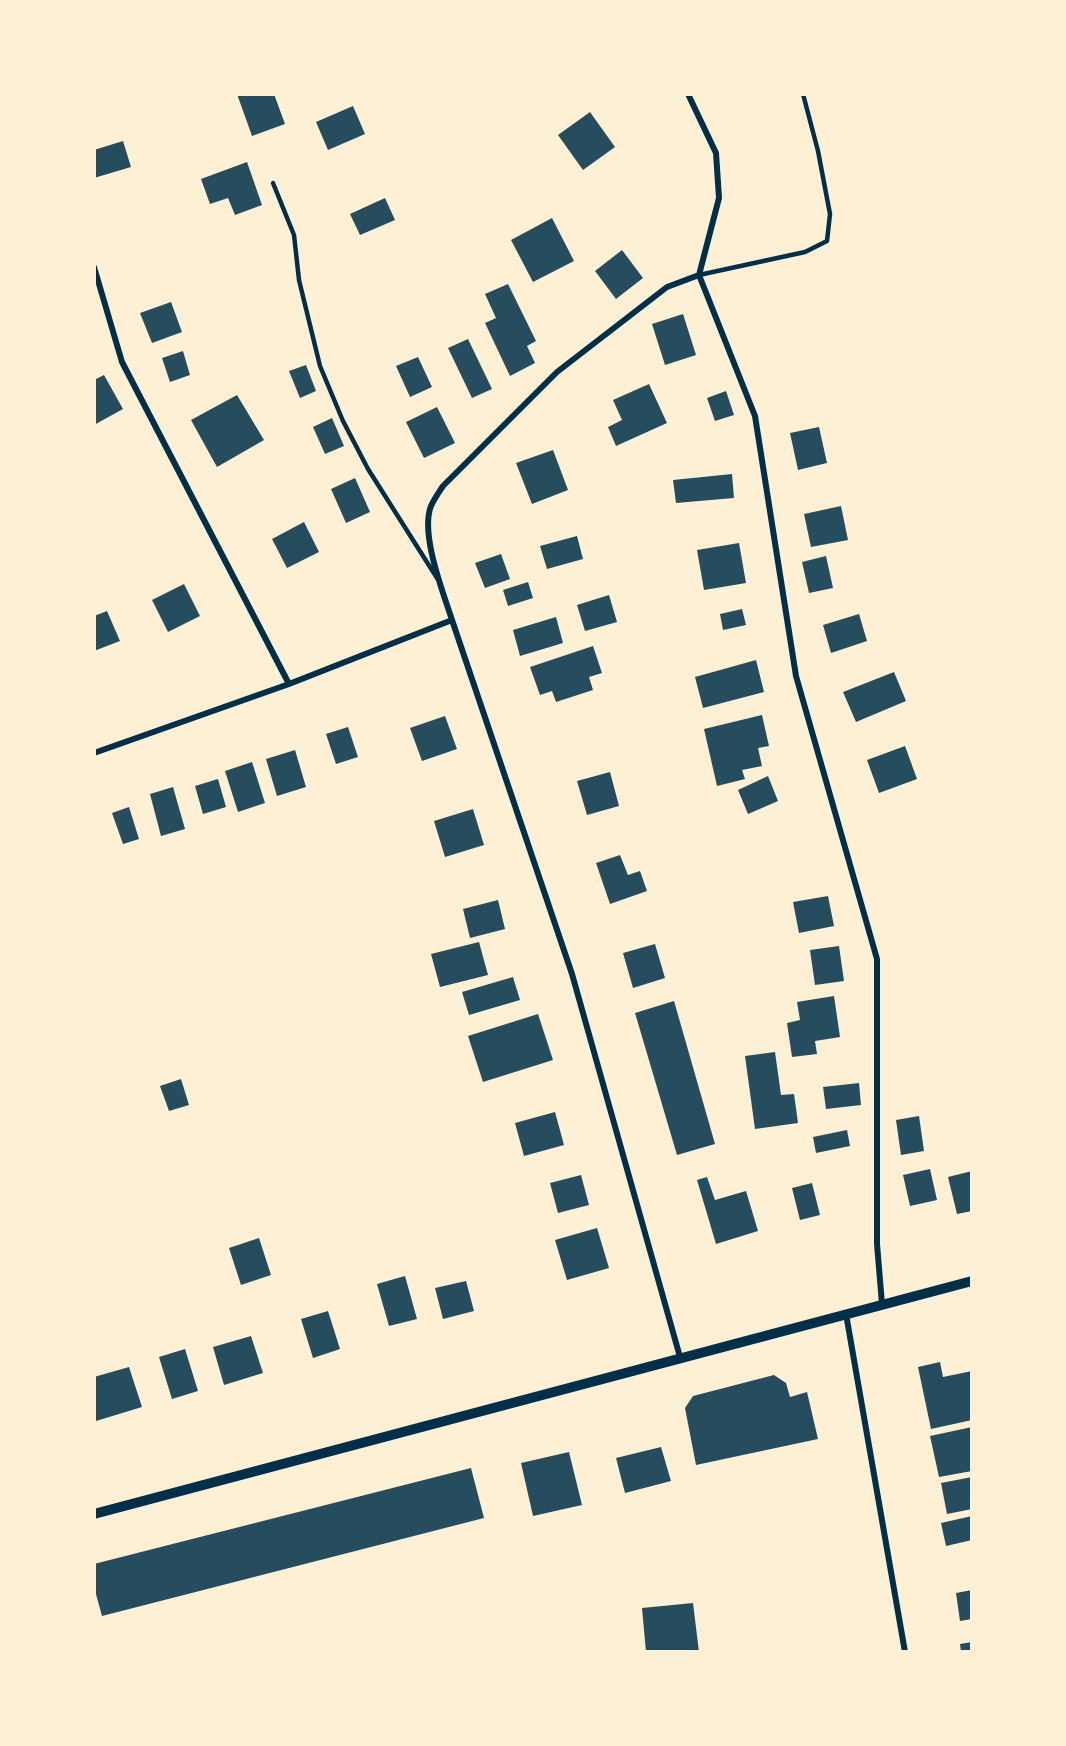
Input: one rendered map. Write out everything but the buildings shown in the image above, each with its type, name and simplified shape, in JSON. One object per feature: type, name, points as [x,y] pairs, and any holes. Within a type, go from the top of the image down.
[{"type":"street","points":[[688,94],[716,153],[719,198],[699,276],[755,416],[796,676],[877,959],[877,1244],[882,1304]]},
{"type":"street","points":[[94,267],[122,362],[289,684]]},
{"type":"street","points":[[680,1357],[572,974],[440,583],[429,528],[431,507],[443,486],[557,372],[667,287],[699,276]]},
{"type":"street","points":[[94,753],[289,684],[452,620]]},
{"type":"street","points":[[94,1514],[972,1281]]},
{"type":"street","points":[[846,1313],[904,1652]]},
{"type":"lane","points":[[699,276],[805,252],[827,241],[830,214],[818,152],[803,94]]},
{"type":"lane","points":[[273,183],[294,235],[299,280],[306,314],[320,366],[329,388],[368,469],[440,583]]}]
